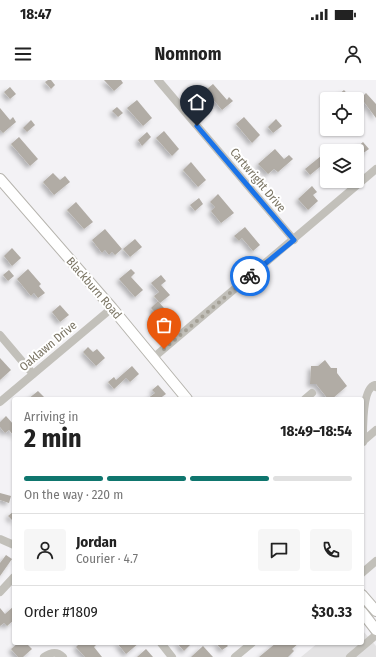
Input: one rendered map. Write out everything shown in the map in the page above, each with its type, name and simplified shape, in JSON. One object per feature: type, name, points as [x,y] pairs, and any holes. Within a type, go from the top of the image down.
[{"type":"main road","name":"Blackburn Road","points":[[0,179],[112,308],[183,397]]},
{"type":"main road","points":[[364,597],[376,611]]},
{"type":"main road","points":[[364,615],[376,630]]},
{"type":"street","name":"Cartwright Drive","points":[[158,80],[294,240]]},
{"type":"street","points":[[153,358],[376,169]]},
{"type":"street","name":"Oaklawn Drive","points":[[0,402],[112,308]]},
{"type":"street","points":[[0,335],[33,374]]},
{"type":"street","points":[[364,419],[368,389],[375,385],[376,387]]},
{"type":"street","points":[[306,397],[312,392]]},
{"type":"street","points":[[364,440],[376,430]]},
{"type":"street","points":[[0,539],[12,544]]},
{"type":"street","points":[[364,571],[376,561]]},
{"type":"street","points":[[0,592],[12,579]]},
{"type":"street","points":[[364,645],[376,635]]},
{"type":"street","points":[[163,645],[172,657]]},
{"type":"street","points":[[235,657],[250,645]]},
{"type":"street","points":[[349,657],[364,645]]},
{"type":"street","points":[[44,657],[53,652],[61,655]]},
{"type":"shaded area","points":[[364,632],[376,646],[376,657],[301,657],[316,645],[364,645]]},
{"type":"building","points":[[51,80],[55,85],[51,89],[45,82]]},
{"type":"building","points":[[104,80],[121,80],[123,83],[114,91]]},
{"type":"building","points":[[213,84],[227,100],[229,97],[233,101],[222,110],[211,97],[213,96],[207,89]]},
{"type":"building","points":[[10,87],[16,94],[10,99],[4,92]]},
{"type":"building","points":[[366,93],[376,104],[376,118],[364,102],[364,95]]},
{"type":"building","points":[[137,100],[152,118],[143,126],[127,108]]},
{"type":"building","points":[[117,107],[123,113],[118,117],[112,111]]},
{"type":"building","points":[[0,108],[10,120],[13,117],[16,122],[3,133],[0,130]]},
{"type":"building","points":[[244,117],[260,135],[252,143],[236,124]]},
{"type":"building","points":[[276,119],[282,126],[273,133],[268,127]]},
{"type":"building","points":[[31,120],[35,125],[27,132],[23,128]]},
{"type":"building","points":[[164,131],[179,149],[172,156],[156,138]]},
{"type":"building","points":[[147,132],[151,137],[142,146],[138,140]]},
{"type":"building","points":[[19,137],[38,159],[30,166],[11,144]]},
{"type":"building","points":[[363,142],[369,149],[364,153],[364,144],[361,144]]},
{"type":"building","points":[[275,149],[284,159],[289,155],[293,159],[278,172],[274,169],[268,174],[258,164]]},
{"type":"building","points":[[320,157],[320,167],[310,175],[305,169]]},
{"type":"building","points":[[191,162],[206,180],[198,187],[183,170]]},
{"type":"building","points":[[53,173],[60,180],[65,176],[70,182],[54,195],[43,182]]},
{"type":"building","points":[[312,186],[317,192],[313,195],[318,201],[308,210],[298,199]]},
{"type":"building","points":[[218,194],[234,213],[221,223],[211,211],[215,207],[210,202]]},
{"type":"building","points":[[199,198],[203,204],[195,211],[190,205]]},
{"type":"building","points":[[76,202],[93,222],[84,229],[67,210]]},
{"type":"building","points":[[245,227],[260,245],[253,251],[242,238],[239,241],[234,236]]},
{"type":"building","points":[[105,229],[122,249],[115,255],[112,252],[109,255],[105,250],[102,253],[92,240]]},
{"type":"building","points":[[135,239],[142,247],[130,257],[123,249]]},
{"type":"building","points":[[12,248],[21,258],[12,266],[4,256]]},
{"type":"building","points":[[28,269],[41,284],[39,286],[45,293],[38,298],[34,293],[31,296],[17,279]]},
{"type":"building","points":[[131,269],[135,273],[131,277],[143,290],[135,297],[119,279]]},
{"type":"building","points":[[9,270],[14,276],[8,281],[3,275]]},
{"type":"building","points":[[161,275],[166,281],[161,285],[170,295],[160,303],[154,296],[159,292],[151,283]]},
{"type":"building","points":[[158,301],[175,321],[168,327],[151,308]]},
{"type":"building","points":[[60,305],[69,315],[60,322],[52,312]]},
{"type":"building","points":[[88,347],[93,352],[97,349],[105,358],[96,366],[83,352]]},
{"type":"building","points":[[0,358],[11,370],[0,380]]},
{"type":"building","points":[[325,360],[331,368],[337,368],[337,373],[347,386],[334,397],[326,397],[316,384],[310,384],[311,366],[318,366]]},
{"type":"building","points":[[132,366],[139,374],[130,382],[126,378],[114,389],[108,382],[114,377],[116,380]]},
{"type":"building","points":[[158,385],[166,394],[162,397],[150,397],[155,393],[152,390]]},
{"type":"building","points":[[38,391],[44,397],[30,397]]},
{"type":"building","points":[[6,416],[12,423],[12,434],[9,430],[5,433],[0,427],[0,422]]},
{"type":"building","points":[[0,493],[11,496],[9,503],[0,500]]},
{"type":"building","points":[[12,513],[12,520],[8,516]]},
{"type":"building","points":[[6,555],[12,559],[0,576],[0,563]]},
{"type":"building","points":[[0,608],[5,614],[12,608],[12,622],[7,626],[4,623],[0,626]]},
{"type":"building","points":[[16,645],[28,645],[32,649],[23,657],[18,657],[11,649]]},
{"type":"building","points":[[78,645],[96,645],[94,647],[102,657],[85,657],[76,647]]},
{"type":"building","points":[[119,645],[137,645],[126,654]]},
{"type":"building","points":[[179,645],[190,645],[184,651]]},
{"type":"building","points":[[218,645],[228,646],[222,650]]},
{"type":"building","points":[[274,645],[297,645],[292,649],[294,651],[288,657],[259,657]]},
{"type":"building","points":[[203,646],[213,657],[191,657]]},
{"type":"building","points":[[146,649],[153,657],[137,657]]},
{"type":"way so far","points":[[164,349],[250,276]]},
{"type":"route","points":[[197,126],[294,240],[250,276]]}]
